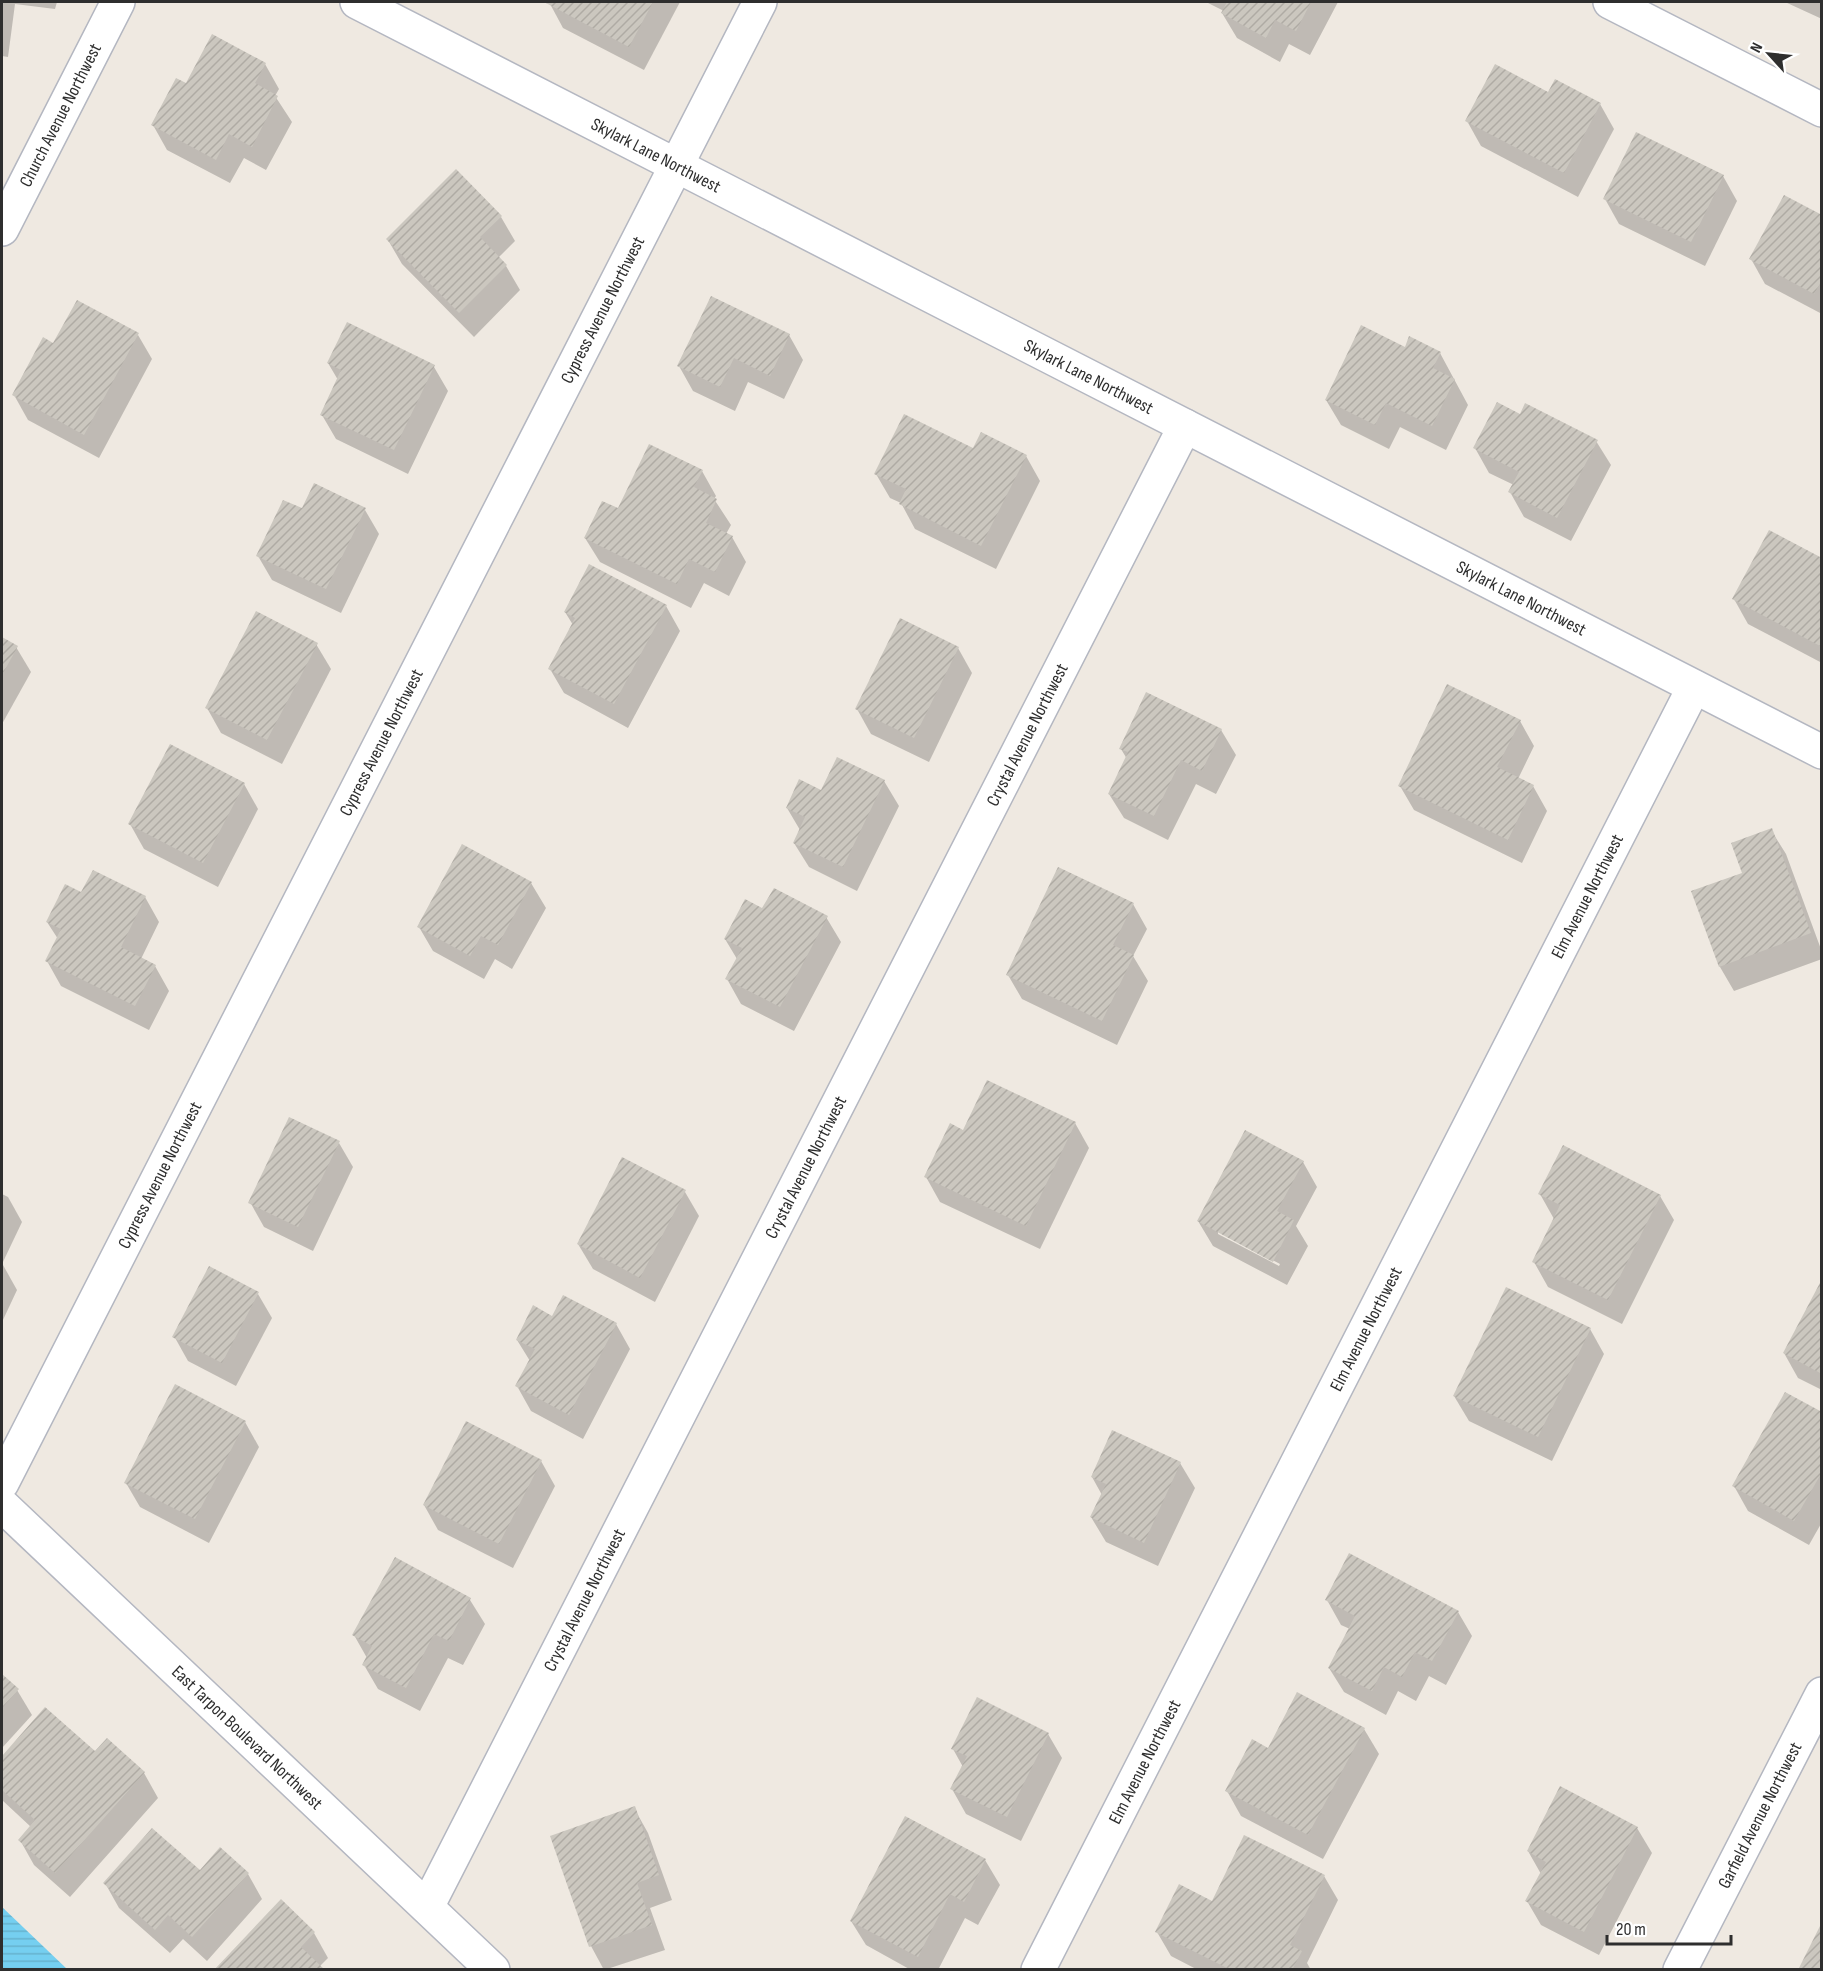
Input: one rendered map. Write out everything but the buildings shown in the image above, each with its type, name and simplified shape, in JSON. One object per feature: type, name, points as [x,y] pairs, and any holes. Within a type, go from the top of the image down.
[{"type":"street","name":"Church Avenue Northwest","points":[[2,229],[118,2]]},
{"type":"street","name":"Skylark Lane Northwest","points":[[357,2],[1821,752]]},
{"type":"street","name":"Cypress Avenue Northwest","points":[[2,1483],[760,2]]},
{"type":"street","points":[[1610,2],[1821,110]]},
{"type":"street","name":"Crystal Avenue Northwest","points":[[427,1907],[1185,426]]},
{"type":"street","name":"Elm Avenue Northwest","points":[[1038,1970],[1694,687]]},
{"type":"street","name":"East Tarpon Boulevard Northwest","points":[[2,1505],[493,1970]]},
{"type":"street","name":"Garfield Avenue Northwest","points":[[1680,1970],[1821,1694]]},
{"type":"water","points":[[2,1907],[67,1969],[2,1969]]}]
